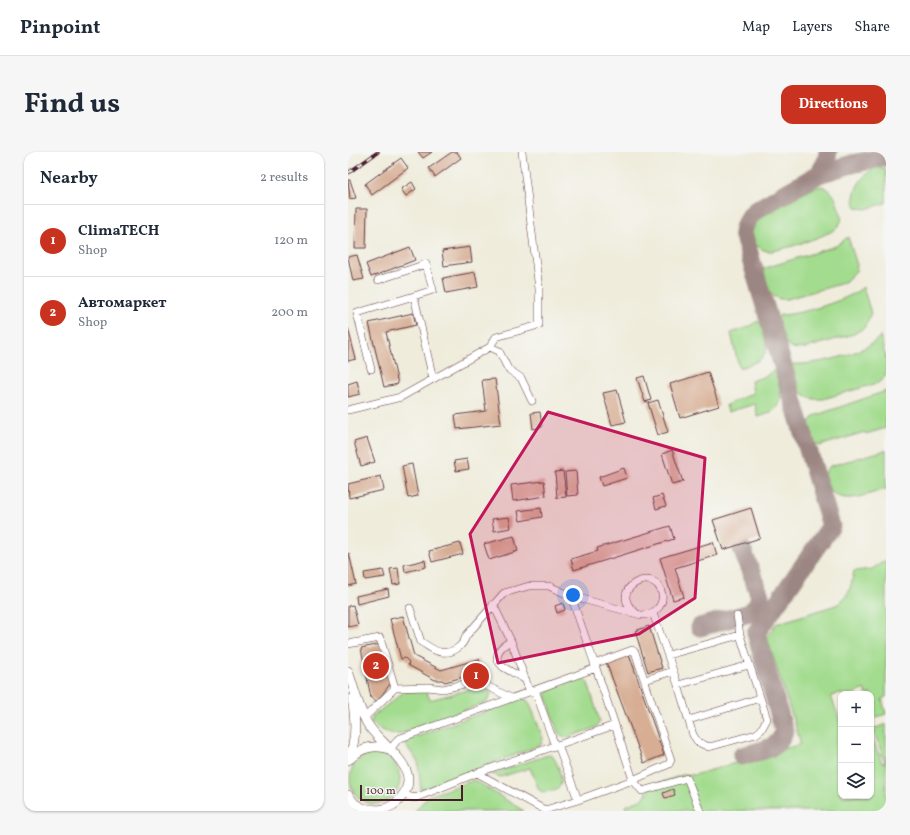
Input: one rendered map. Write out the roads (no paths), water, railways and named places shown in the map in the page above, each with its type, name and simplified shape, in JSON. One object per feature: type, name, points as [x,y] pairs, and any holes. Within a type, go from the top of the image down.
[{"type":"main road","points":[[348,672],[364,718],[374,733],[401,760],[407,774],[407,781],[397,811]]},
{"type":"main road","points":[[348,672],[355,722],[354,745],[348,761]]},
{"type":"main road","points":[[348,761],[357,752],[365,748],[378,746],[390,750]]},
{"type":"main road","points":[[348,795],[354,803],[365,810],[376,810],[389,807],[402,795]]},
{"type":"street","points":[[348,410],[401,397],[490,347],[496,337],[539,325],[539,289],[522,152]]},
{"type":"street","points":[[371,369],[357,313],[433,290],[426,264],[378,280]]},
{"type":"street","points":[[414,296],[433,379]]},
{"type":"street","points":[[490,347],[499,351],[508,369],[521,378],[532,401]]},
{"type":"street","points":[[410,608],[421,642],[441,652],[455,650],[463,644],[466,636],[504,593],[529,586],[549,586],[571,596],[641,615],[653,613],[661,605],[662,593],[655,584],[645,580],[634,583],[627,593],[628,605],[636,613]]},
{"type":"street","points":[[571,596],[633,780],[642,791],[687,778],[700,811]]},
{"type":"street","points":[[493,604],[557,746],[578,800]]},
{"type":"street","points":[[653,613],[678,685],[693,735],[704,746],[709,747],[756,734],[761,730],[767,719],[749,665],[740,634],[737,616]]},
{"type":"street","points":[[668,656],[740,634]]},
{"type":"street","points":[[348,644],[380,638],[395,688]]},
{"type":"street","points":[[510,641],[497,652],[497,660],[503,667],[526,680]]},
{"type":"street","points":[[390,750],[398,739],[532,691],[634,650],[645,680],[670,762],[633,780],[545,810],[477,773]]},
{"type":"street","points":[[678,685],[749,665]]},
{"type":"street","points":[[645,680],[673,671]]},
{"type":"street","points":[[364,718],[395,688],[428,687],[443,689],[477,681],[512,698]]},
{"type":"street","points":[[689,720],[760,698]]},
{"type":"street","points":[[402,795],[415,798],[477,773],[615,725]]},
{"type":"street","points":[[348,804],[365,810]]},
{"type":"railway","points":[[348,173],[378,152]]},
{"type":"place","name":"Автомаркет","points":[[376,666]]},
{"type":"place","name":"ClimaTECH","points":[[476,676]]}]
